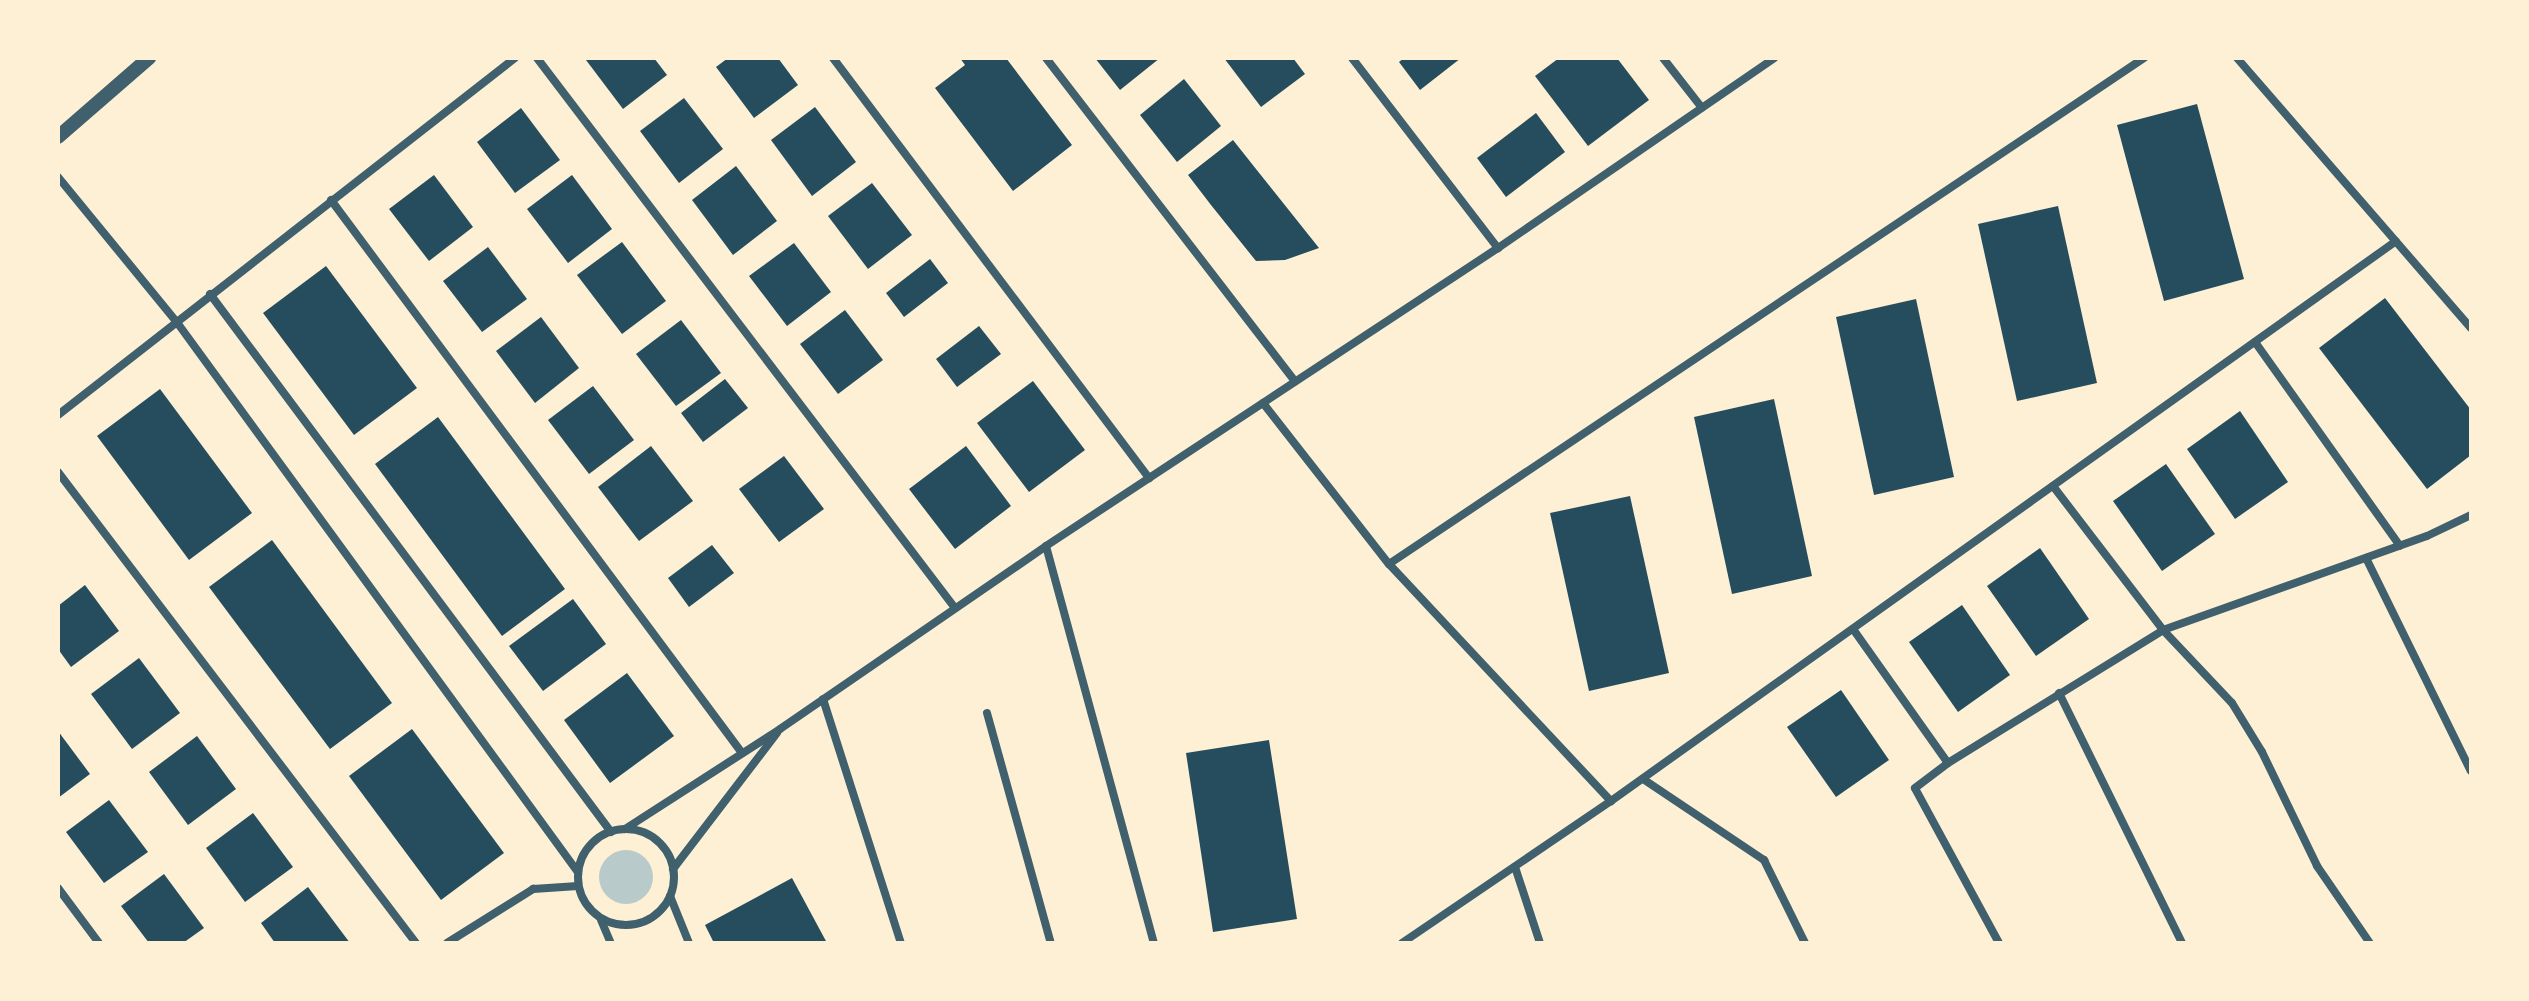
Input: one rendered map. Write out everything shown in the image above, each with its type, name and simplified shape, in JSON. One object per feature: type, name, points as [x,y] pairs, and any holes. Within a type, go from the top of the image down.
[{"type":"street","points":[[58,137],[149,58]]},
{"type":"street","points":[[58,415],[515,58]]},
{"type":"street","points":[[537,58],[955,608]]},
{"type":"street","points":[[833,58],[1149,478]]},
{"type":"street","points":[[1046,58],[1295,381]]},
{"type":"street","points":[[1352,58],[1498,248]]},
{"type":"street","points":[[1663,58],[1702,108]]},
{"type":"street","points":[[625,829],[651,836],[669,856],[673,869],[670,896],[663,908],[640,924],[613,924],[590,910],[578,886],[577,871],[588,847],[611,832],[625,829],[780,729],[1046,546],[1498,248],[1774,58]]},
{"type":"street","points":[[1389,564],[2144,58]]},
{"type":"street","points":[[2237,58],[2471,328]]},
{"type":"street","points":[[58,177],[176,321],[577,871]]},
{"type":"street","points":[[331,200],[742,753]]},
{"type":"street","points":[[1402,943],[1643,779],[2396,241]]},
{"type":"street","points":[[210,294],[611,832]]},
{"type":"street","points":[[2255,342],[2400,546]]},
{"type":"street","points":[[1263,403],[1389,564],[1611,801]]},
{"type":"street","points":[[58,472],[416,943]]},
{"type":"street","points":[[2053,486],[2163,630],[2213,681],[2248,727],[2317,866],[2370,943]]},
{"type":"street","points":[[1999,943],[1915,788],[1948,763],[2163,630],[2400,546],[2471,515]]},
{"type":"street","points":[[1046,546],[1154,943]]},
{"type":"street","points":[[2366,558],[2471,771]]},
{"type":"street","points":[[1853,629],[1948,763]]},
{"type":"street","points":[[2059,693],[2182,943]]},
{"type":"street","points":[[823,699],[901,943]]},
{"type":"street","points":[[987,713],[1051,943]]},
{"type":"street","points":[[673,869],[780,729]]},
{"type":"street","points":[[1643,779],[1764,860],[1805,943]]},
{"type":"street","points":[[1515,867],[1540,943]]},
{"type":"street","points":[[447,943],[533,889],[578,886]]},
{"type":"street","points":[[58,888],[99,943]]},
{"type":"street","points":[[670,896],[689,943]]},
{"type":"street","points":[[601,919],[611,943]]},
{"type":"shaded area","points":[[626,850],[645,858],[653,877],[645,896],[626,904],[607,896],[599,877],[607,858]]},
{"type":"building","points":[[654,58],[667,75],[623,109],[586,60]]},
{"type":"building","points":[[728,58],[778,58],[798,85],[754,118],[716,67]]},
{"type":"building","points":[[960,58],[1006,58],[1072,145],[1013,191],[935,88],[965,65]]},
{"type":"building","points":[[1095,58],[1160,58],[1120,90]]},
{"type":"building","points":[[1224,58],[1293,58],[1305,74],[1261,107]]},
{"type":"building","points":[[1404,58],[1461,58],[1420,90],[1399,62]]},
{"type":"building","points":[[1559,58],[1617,58],[1649,100],[1588,146],[1535,76]]},
{"type":"building","points":[[1184,79],[1221,126],[1177,162],[1140,115]]},
{"type":"building","points":[[684,98],[723,149],[679,183],[640,131]]},
{"type":"building","points":[[2197,104],[2244,279],[2164,301],[2117,125]]},
{"type":"building","points":[[815,107],[856,162],[812,196],[771,140]]},
{"type":"building","points":[[521,108],[560,160],[515,193],[477,142]]},
{"type":"building","points":[[1536,113],[1565,152],[1506,197],[1477,158]]},
{"type":"building","points":[[1233,140],[1319,248],[1285,260],[1256,261],[1211,205],[1188,175]]},
{"type":"building","points":[[736,166],[777,221],[733,255],[692,200]]},
{"type":"building","points":[[434,175],[473,227],[429,261],[389,209]]},
{"type":"building","points":[[572,175],[612,229],[568,263],[527,209]]},
{"type":"building","points":[[872,183],[912,235],[868,269],[828,216]]},
{"type":"building","points":[[2058,206],[2097,383],[2017,401],[1978,224]]},
{"type":"building","points":[[622,242],[666,301],[622,334],[577,275]]},
{"type":"building","points":[[794,243],[831,292],[787,326],[749,276]]},
{"type":"building","points":[[488,247],[527,299],[482,332],[443,281]]},
{"type":"building","points":[[930,259],[948,283],[904,317],[886,293]]},
{"type":"building","points":[[326,266],[417,388],[354,435],[263,313]]},
{"type":"building","points":[[2385,298],[2471,410],[2471,455],[2427,489],[2319,348]]},
{"type":"building","points":[[1916,299],[1954,477],[1874,495],[1836,317]]},
{"type":"building","points":[[845,310],[883,360],[838,394],[800,344]]},
{"type":"building","points":[[541,317],[579,368],[535,403],[496,351]]},
{"type":"building","points":[[681,320],[721,373],[676,406],[636,354]]},
{"type":"building","points":[[979,326],[1001,354],[957,387],[936,359]]},
{"type":"building","points":[[725,379],[748,408],[703,442],[681,413]]},
{"type":"building","points":[[1033,381],[1085,450],[1029,492],[977,423]]},
{"type":"building","points":[[593,386],[634,440],[589,474],[548,420]]},
{"type":"building","points":[[160,389],[252,513],[189,560],[97,436]]},
{"type":"building","points":[[1774,399],[1812,576],[1732,594],[1694,417]]},
{"type":"building","points":[[2240,411],[2288,482],[2235,519],[2187,449]]},
{"type":"building","points":[[438,417],[565,589],[502,636],[375,464]]},
{"type":"building","points":[[651,446],[693,501],[639,541],[598,487]]},
{"type":"building","points":[[966,446],[1011,506],[955,549],[909,489]]},
{"type":"building","points":[[784,456],[824,509],[779,542],[739,489]]},
{"type":"building","points":[[2166,464],[2215,534],[2162,571],[2113,501]]},
{"type":"building","points":[[1630,496],[1669,673],[1589,691],[1550,513]]},
{"type":"building","points":[[272,540],[392,703],[330,749],[209,587]]},
{"type":"building","points":[[712,545],[734,573],[689,607],[668,578]]},
{"type":"building","points":[[2040,548],[2089,619],[2036,656],[1987,586]]},
{"type":"building","points":[[85,585],[119,631],[71,667],[58,649],[58,606]]},
{"type":"building","points":[[573,599],[606,644],[543,691],[509,646]]},
{"type":"building","points":[[1962,605],[2010,675],[1958,712],[1909,642]]},
{"type":"building","points":[[139,658],[180,713],[132,749],[91,694]]},
{"type":"building","points":[[627,673],[674,736],[610,783],[564,720]]},
{"type":"building","points":[[1841,690],[1889,760],[1836,797],[1787,727]]},
{"type":"building","points":[[412,729],[504,853],[441,900],[349,776]]},
{"type":"building","points":[[58,731],[90,774],[58,798]]},
{"type":"building","points":[[197,736],[236,789],[188,825],[149,772]]},
{"type":"building","points":[[1269,740],[1297,919],[1213,932],[1186,753]]},
{"type":"building","points":[[109,800],[148,852],[104,883],[66,832]]},
{"type":"building","points":[[253,813],[293,867],[245,902],[206,848]]},
{"type":"building","points":[[164,874],[204,928],[183,943],[149,943],[121,906]]},
{"type":"building","points":[[792,878],[827,943],[714,943],[705,925]]},
{"type":"building","points":[[308,887],[350,943],[275,943],[261,923]]}]
